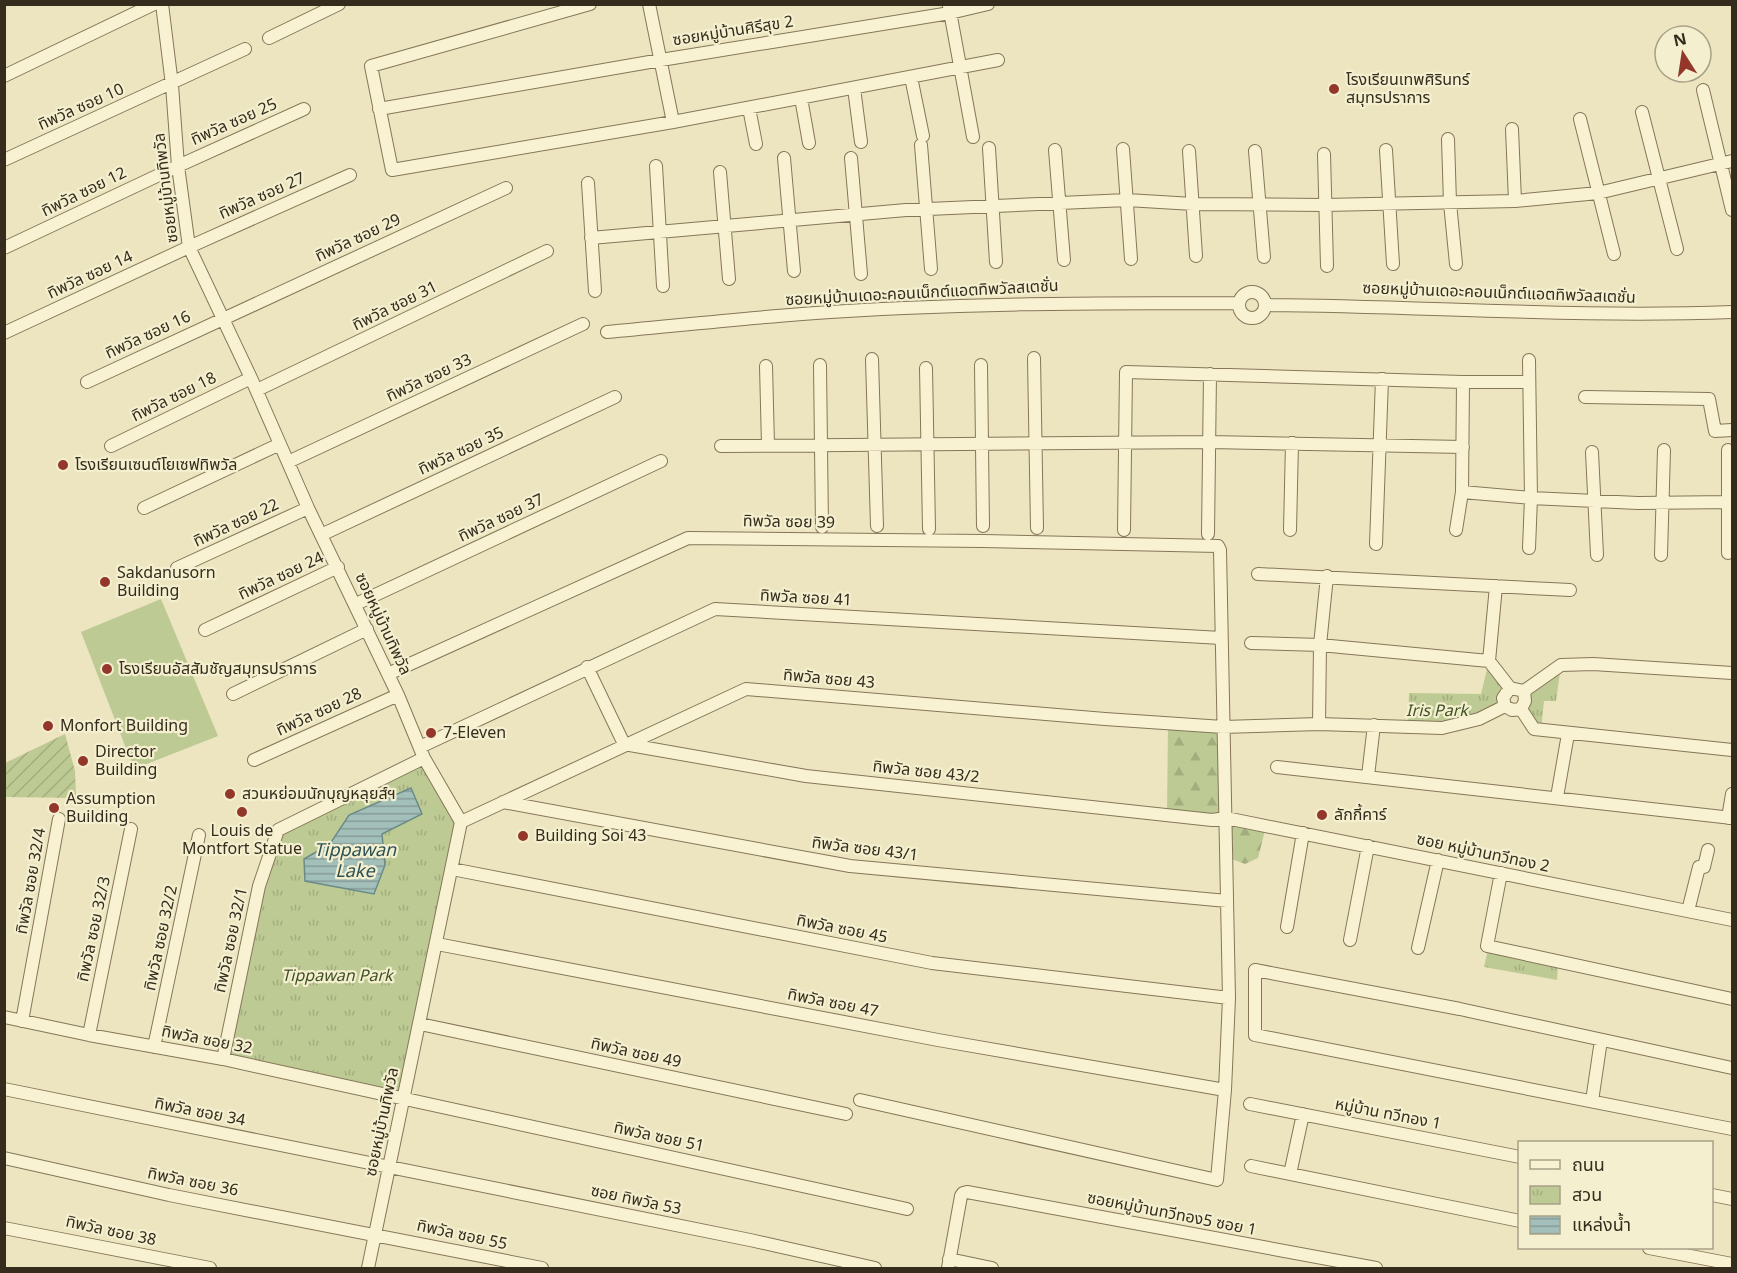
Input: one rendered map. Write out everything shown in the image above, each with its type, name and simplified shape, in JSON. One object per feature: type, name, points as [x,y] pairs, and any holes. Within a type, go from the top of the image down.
[{"type":"street","points":[[4,76],[154,4]]},
{"type":"street","name":"ซอยหมู่บ้านทิพวัล","points":[[162,4],[172,85],[178,165],[189,247],[257,390],[308,508],[398,695],[422,753],[461,822],[368,1269]]},
{"type":"street","points":[[269,38],[339,4]]},
{"type":"street","points":[[590,4],[373,65],[371,69],[391,168],[394,171],[673,122],[998,60]]},
{"type":"street","points":[[649,4],[673,122]]},
{"type":"street","name":"ซอยหมู่บ้านศิรีสุข 2","points":[[379,109],[988,4]]},
{"type":"street","points":[[950,9],[973,137]]},
{"type":"street","name":"ทิพวัล ซอย 10","points":[[4,160],[172,85],[245,49]]},
{"type":"street","points":[[911,77],[922,140],[931,269]]},
{"type":"street","points":[[854,88],[861,142]]},
{"type":"street","points":[[1703,90],[1726,162],[1732,210]]},
{"type":"street","points":[[801,98],[809,143]]},
{"type":"street","points":[[748,108],[756,144]]},
{"type":"street","name":"ทิพวัล ซอย 25","points":[[178,165],[304,109]]},
{"type":"street","points":[[1642,112],[1677,249]]},
{"type":"street","points":[[1580,119],[1614,254]]},
{"type":"street","points":[[1512,129],[1515,201]]},
{"type":"street","points":[[1448,139],[1455,264]]},
{"type":"street","points":[[989,148],[996,262]]},
{"type":"street","points":[[1123,149],[1131,259]]},
{"type":"street","points":[[1055,150],[1064,260]]},
{"type":"street","points":[[1386,150],[1393,264]]},
{"type":"street","points":[[1189,151],[1196,256]]},
{"type":"street","points":[[1255,151],[1264,258]]},
{"type":"street","points":[[1324,154],[1327,266]]},
{"type":"street","points":[[784,158],[794,272]]},
{"type":"street","points":[[851,158],[861,274]]},
{"type":"street","points":[[591,238],[856,214],[1127,200],[1192,204],[1324,205],[1515,201],[1598,193],[1726,162]]},
{"type":"street","name":"ทิพวัล ซอย 12","points":[[4,249],[178,165]]},
{"type":"street","points":[[656,166],[663,286]]},
{"type":"street","points":[[720,172],[729,279]]},
{"type":"street","name":"ทิพวัล ซอย 27","points":[[189,247],[350,175]]},
{"type":"street","points":[[588,183],[595,291]]},
{"type":"street","name":"ทิพวัล ซอย 29","points":[[224,318],[506,188]]},
{"type":"street","name":"ทิพวัล ซอย 14","points":[[4,333],[189,247]]},
{"type":"street","name":"ทิพวัล ซอย 31","points":[[257,390],[547,251]]},
{"type":"street","name":"ซอยหมู่บ้านเดอะคอนเน็กต์แอตทิพวัลสเตชั่น","points":[[1251,292],[1259,294],[1264,305],[1262,312],[1251,317],[1243,314],[1239,303],[1243,295],[1251,292]]},
{"type":"street","name":"ซอยหมู่บ้านเดอะคอนเน็กต์แอตทิพวัลสเตชั่น","points":[[607,332],[803,314],[878,310],[1099,302],[1239,303]]},
{"type":"street","name":"ซอยหมู่บ้านเดอะคอนเน็กต์แอตทิพวัลสเตชั่น","points":[[1264,305],[1346,305],[1622,315],[1732,312]]},
{"type":"street","name":"ทิพวัล ซอย 16","points":[[87,382],[224,318]]},
{"type":"street","name":"ทิพวัล ซอย 33","points":[[288,462],[583,324]]},
{"type":"street","points":[[1034,358],[1037,528]]},
{"type":"street","points":[[872,359],[877,526]]},
{"type":"street","points":[[1529,360],[1531,498],[1529,549]]},
{"type":"street","points":[[820,365],[822,527]]},
{"type":"street","points":[[981,365],[983,526]]},
{"type":"street","points":[[766,366],[768,445]]},
{"type":"street","points":[[926,368],[928,529]]},
{"type":"street","points":[[1124,530],[1126,372],[1529,382]]},
{"type":"street","points":[[1208,534],[1210,374]]},
{"type":"street","name":"ทิพวัล ซอย 18","points":[[111,446],[251,378]]},
{"type":"street","points":[[1376,544],[1382,379]]},
{"type":"street","points":[[1456,530],[1462,492],[1463,382]]},
{"type":"street","name":"ทิพวัล ซอย 35","points":[[321,534],[615,397]]},
{"type":"street","points":[[1585,397],[1709,399],[1714,431],[1732,430]]},
{"type":"street","points":[[721,446],[1210,442],[1463,447]]},
{"type":"street","points":[[1290,530],[1292,443]]},
{"type":"street","points":[[144,508],[280,444]]},
{"type":"street","points":[[1661,555],[1664,450]]},
{"type":"street","points":[[1728,450],[1731,502],[1728,553]]},
{"type":"street","points":[[1592,452],[1597,555]]},
{"type":"street","name":"ทิพวัล ซอย 37","points":[[356,604],[661,461]]},
{"type":"street","points":[[1462,492],[1594,501],[1731,502]]},
{"type":"street","name":"ทิพวัล ซอย 22","points":[[177,568],[308,508]]},
{"type":"street","name":"ทิพวัล ซอย 39","points":[[388,674],[688,537],[1219,547],[1221,638]]},
{"type":"street","name":"ทิพวัล ซอย 24","points":[[205,630],[338,567]]},
{"type":"street","points":[[1258,574],[1570,590]]},
{"type":"street","points":[[1319,724],[1320,645],[1328,576]]},
{"type":"street","points":[[1496,586],[1489,661],[1510,688],[1524,691],[1561,665],[1593,664],[1732,673]]},
{"type":"street","name":"ทิพวัล ซอย 41","points":[[278,830],[587,668],[715,609],[1221,638]]},
{"type":"street","points":[[233,694],[367,629]]},
{"type":"street","points":[[860,1100],[1217,1180],[1225,1089],[1229,999],[1221,638]]},
{"type":"street","points":[[1251,643],[1320,645],[1489,661]]},
{"type":"street","points":[[587,668],[624,744]]},
{"type":"street","points":[[1510,688],[1503,698],[1505,706],[1512,710],[1521,709]]},
{"type":"street","name":"ทิพวัล ซอย 43","points":[[461,822],[746,689],[1223,727],[1319,724],[1442,728],[1479,719],[1505,706]]},
{"type":"street","points":[[1521,709],[1525,701],[1524,691]]},
{"type":"street","name":"ทิพวัล ซอย 28","points":[[254,760],[398,695]]},
{"type":"street","points":[[1521,709],[1534,729],[1732,750]]},
{"type":"street","points":[[1368,776],[1374,725]]},
{"type":"street","points":[[1557,797],[1568,734]]},
{"type":"street","name":"ทิพวัล ซอย 43/2","points":[[624,744],[806,776],[1212,820],[1226,818]]},
{"type":"street","points":[[1277,767],[1730,818],[1732,794]]},
{"type":"street","name":"ทิพวัล ซอย 43/1","points":[[503,802],[850,866],[1227,901]]},
{"type":"street","name":"ซอย หมู่บ้านทวีทอง 2","points":[[1226,818],[1732,920]]},
{"type":"street","name":"ทิพวัล ซอย 32/4","points":[[22,1021],[58,819]]},
{"type":"street","name":"ทิพวัล ซอย 32/3","points":[[89,1035],[131,829]]},
{"type":"street","name":"ทิพวัล ซอย 32/1","points":[[223,1059],[259,886],[278,830]]},
{"type":"street","points":[[1287,927],[1303,833]]},
{"type":"street","name":"ทิพวัล ซอย 32/2","points":[[154,1047],[199,835]]},
{"type":"street","points":[[1350,940],[1368,846]]},
{"type":"street","points":[[1688,911],[1699,867],[1704,867],[1708,850]]},
{"type":"street","points":[[1418,948],[1437,860]]},
{"type":"street","name":"ทิพวัล ซอย 45","points":[[452,869],[933,963],[1229,999]]},
{"type":"street","points":[[1501,873],[1487,946],[1732,999]]},
{"type":"street","name":"ทิพวัล ซอย 47","points":[[437,944],[938,1040],[1225,1089]]},
{"type":"street","points":[[1732,1068],[1460,1009],[1255,970],[1255,1035],[1732,1129]]},
{"type":"street","name":"ทิพวัล ซอย 32","points":[[4,1017],[223,1059],[403,1098]]},
{"type":"street","name":"ทิพวัล ซอย 49","points":[[420,1024],[846,1114]]},
{"type":"street","points":[[1592,1101],[1601,1040]]},
{"type":"street","name":"ทิพวัล ซอย 34","points":[[4,1089],[389,1166]]},
{"type":"street","name":"ทิพวัล ซอย 51","points":[[403,1098],[908,1209]]},
{"type":"street","name":"หมู่บ้าน ทวีทอง 1","points":[[1250,1104],[1518,1157]]},
{"type":"street","points":[[1290,1174],[1303,1114]]},
{"type":"street","name":"ทิพวัล ซอย 36","points":[[4,1158],[169,1194],[375,1234]]},
{"type":"street","name":"ซอย ทิพวัล 53","points":[[389,1166],[750,1240],[875,1269]]},
{"type":"street","points":[[1251,1166],[1518,1221]]},
{"type":"street","name":"ซอยหมู่บ้านทวีทอง5 ซอย 1","points":[[949,1264],[963,1193],[967,1192],[1376,1269]]},
{"type":"street","points":[[1713,1195],[1732,1199]]},
{"type":"street","name":"ทิพวัล ซอย 38","points":[[4,1228],[210,1269]]},
{"type":"street","name":"ทิพวัล ซอย 55","points":[[375,1234],[542,1269]]},
{"type":"street","points":[[1654,1249],[1732,1264]]},
{"type":"street","points":[[949,1264],[992,1269]]},
{"type":"green space","points":[[161,599],[218,736],[134,769],[81,632]]},
{"type":"green space","name":"Iris Park","points":[[1489,661],[1510,688],[1505,706],[1479,719],[1408,726],[1409,693],[1481,694]]},
{"type":"green space","points":[[1561,665],[1556,701],[1544,701],[1541,730],[1534,729],[1524,691]]},
{"type":"green space","points":[[1168,724],[1223,727],[1226,818],[1167,815]]},
{"type":"green space","points":[[65,734],[75,771],[76,798],[5,797],[5,763]]},
{"type":"green space","name":"Tippawan Park","points":[[424,758],[461,822],[403,1098],[223,1059],[278,830]]},
{"type":"green space","points":[[1226,818],[1266,826],[1258,858],[1245,864],[1226,857]]},
{"type":"green space","points":[[1488,949],[1558,966],[1557,980],[1484,967]]},
{"type":"water","name":"Tippawan Lake","points":[[411,788],[422,814],[382,834],[385,865],[374,894],[305,881],[304,859],[330,844],[349,815]]},
{"type":"place","name":"โรงเรียนเทพศิรินทร์ สมุทรปราการ","points":[[1334,89]]},
{"type":"place","name":"โรงเรียนเซนต์โยเซฟทิพวัล","points":[[63,465]]},
{"type":"place","name":"Sakdanusorn Building","points":[[105,582]]},
{"type":"place","name":"โรงเรียนอัสสัมชัญสมุทรปราการ","points":[[107,669]]},
{"type":"place","name":"Monfort Building","points":[[48,726]]},
{"type":"place","name":"7-Eleven","points":[[431,733]]},
{"type":"place","name":"Director Building","points":[[83,761]]},
{"type":"place","name":"สวนหย่อมนักบุญหลุยส์ฯ","points":[[230,794]]},
{"type":"place","name":"Assumption Building","points":[[54,808]]},
{"type":"place","name":"Louis de Montfort Statue","points":[[242,812]]},
{"type":"place","name":"ลักกี้คาร์","points":[[1322,815]]},
{"type":"place","name":"Building Soi 43","points":[[523,836]]}]
